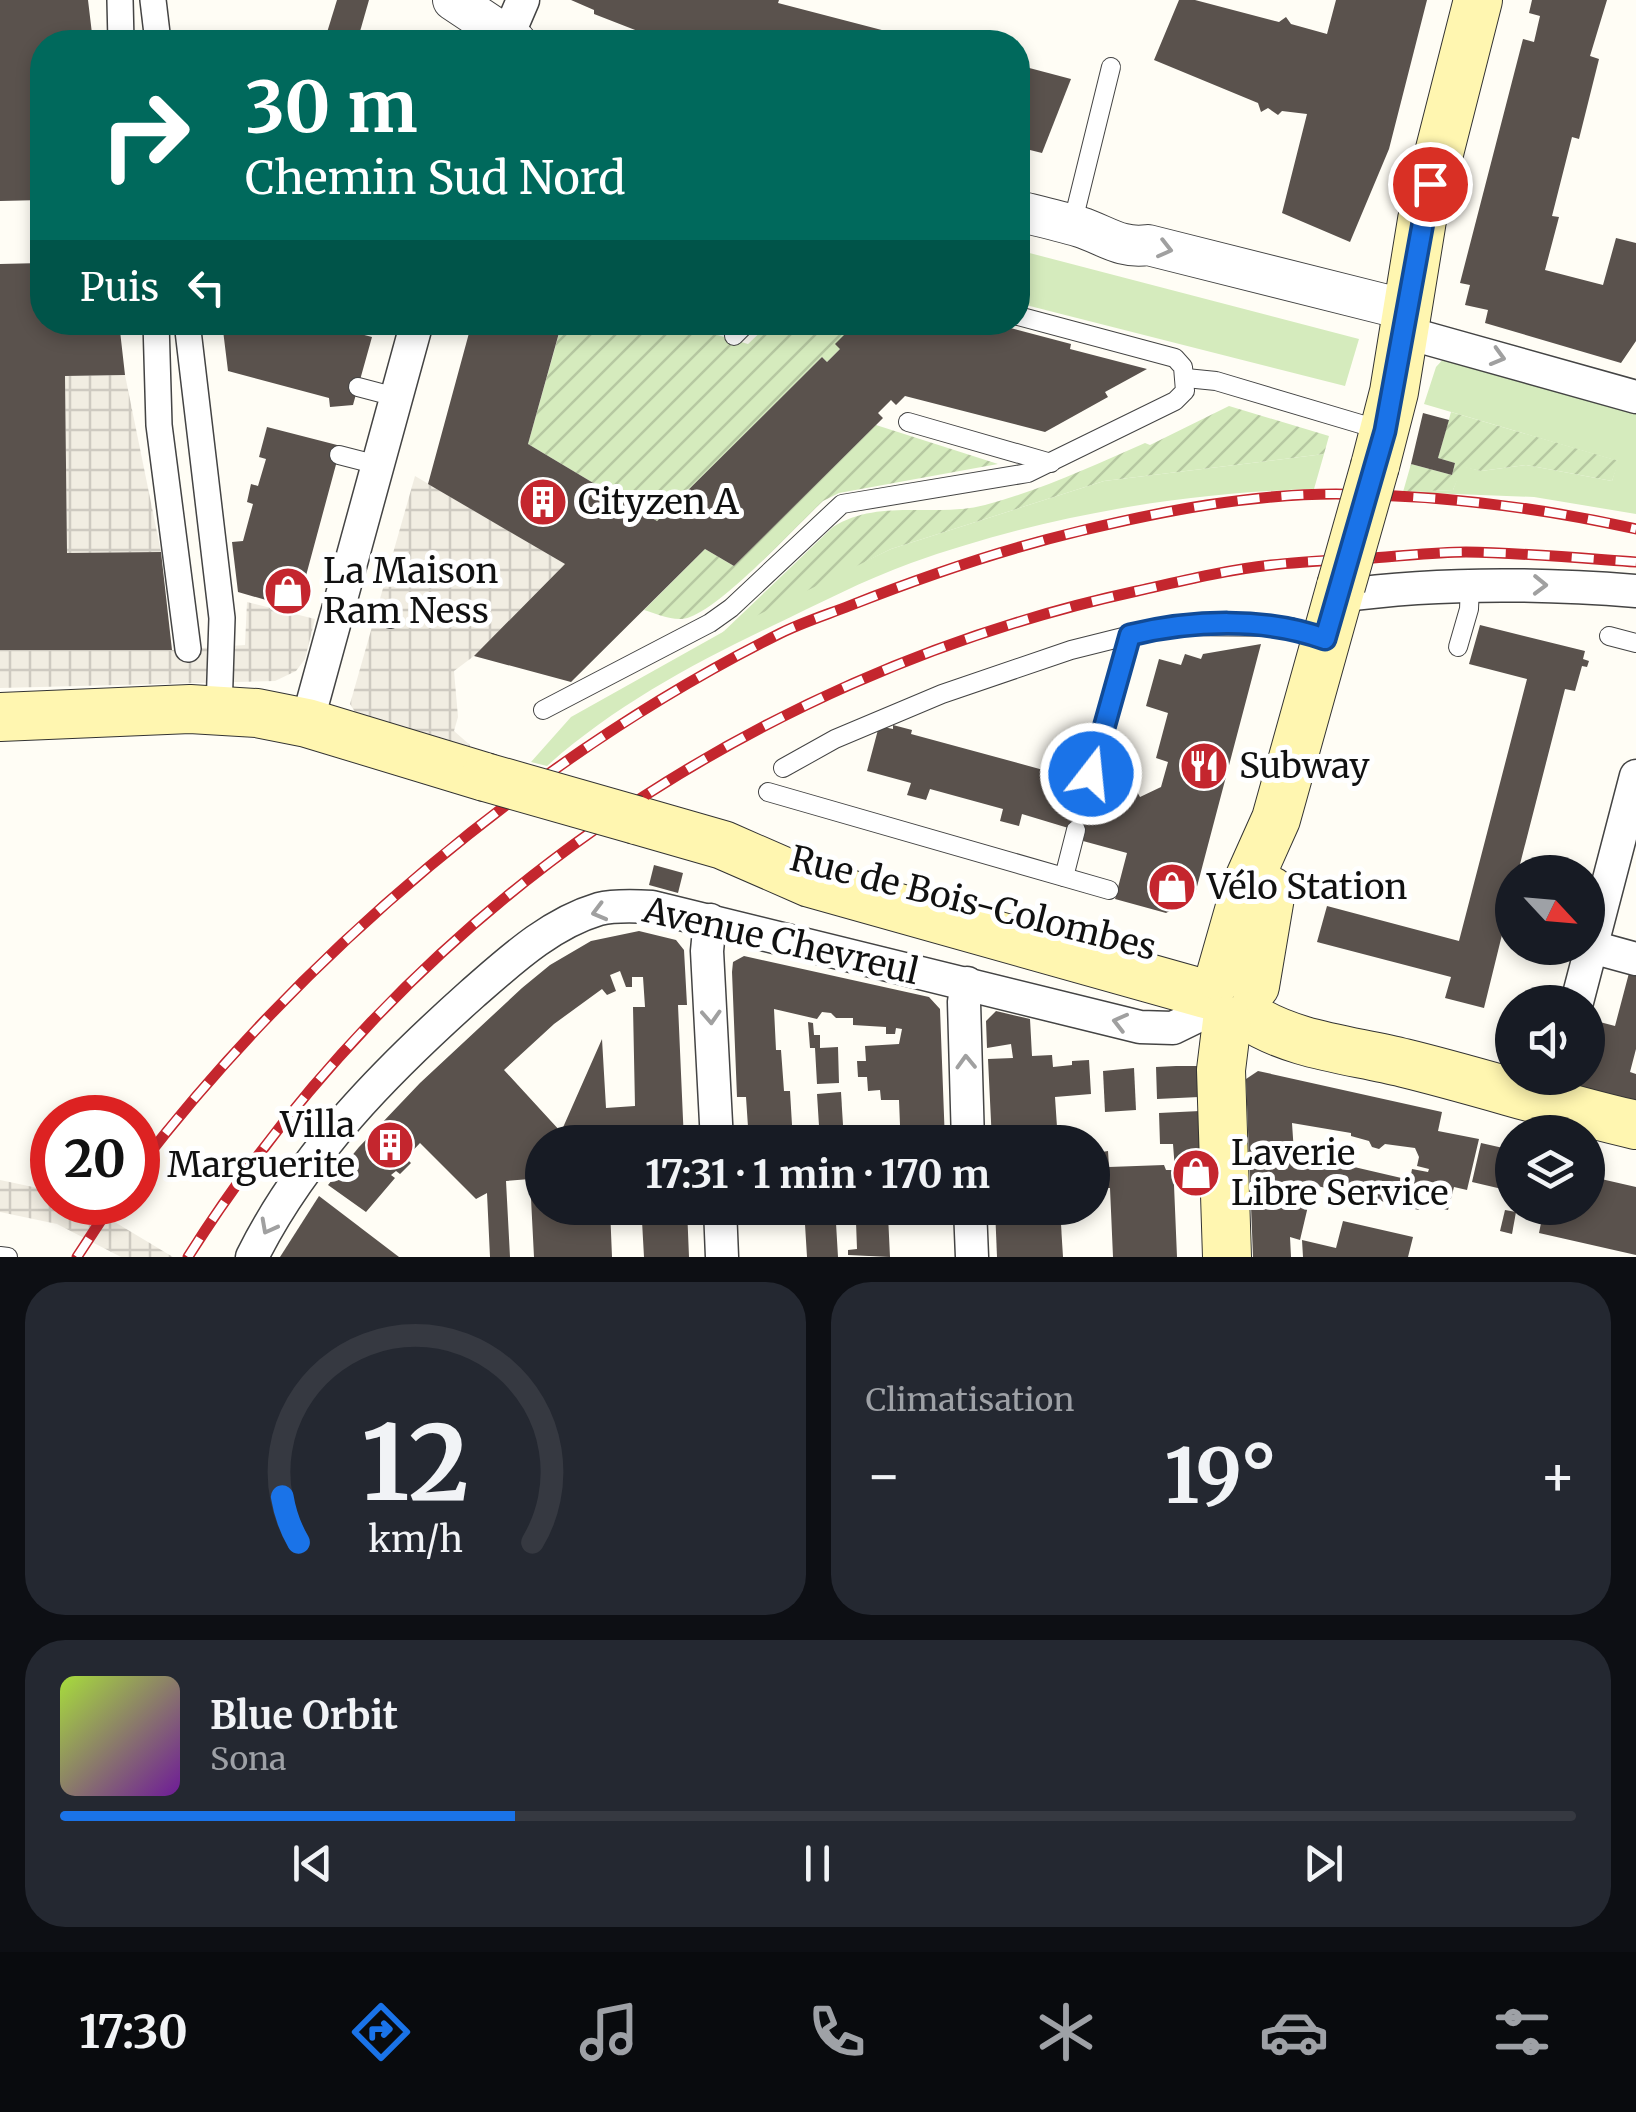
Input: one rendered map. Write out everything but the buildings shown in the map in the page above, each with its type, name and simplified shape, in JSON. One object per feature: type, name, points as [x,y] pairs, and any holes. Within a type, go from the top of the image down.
[{"type":"main road","points":[[1227,1257],[1221,1070],[1230,997],[1269,910],[1276,819],[1380,449],[1422,220],[1478,0]]},
{"type":"main road","points":[[0,717],[172,709],[219,710],[306,723]]},
{"type":"main road","name":"Rue de Bois-Colombes","points":[[306,723],[723,846],[772,852],[1160,948],[1190,961],[1230,997]]},
{"type":"main road","points":[[1230,997],[1307,1041],[1495,1081]]},
{"type":"main road","points":[[1561,1095],[1636,1125]]},
{"type":"street","points":[[120,0],[121,30]]},
{"type":"street","points":[[154,0],[157,30]]},
{"type":"street","points":[[453,0],[494,30]]},
{"type":"street","points":[[513,30],[523,0]]},
{"type":"street","points":[[1030,214],[1072,225],[1106,240],[1132,247],[1148,245],[1405,321],[1636,396]]},
{"type":"street","points":[[156,335],[159,426],[188,649]]},
{"type":"street","points":[[189,335],[222,618],[219,710]]},
{"type":"street","points":[[306,723],[413,335]]},
{"type":"street","points":[[1335,607],[1470,584],[1545,584],[1636,591]]},
{"type":"street","points":[[1605,896],[1636,776]]},
{"type":"street","name":"Avenue Chevreul","points":[[252,1257],[272,1217],[315,1155],[418,1043],[519,952],[563,924],[601,908],[652,906],[1140,1027],[1174,1028],[1230,997]]},
{"type":"street","points":[[710,920],[707,952],[716,1125]]},
{"type":"street","points":[[1605,951],[1636,959]]},
{"type":"street","points":[[967,983],[964,1002],[968,1125]]},
{"type":"street","points":[[721,1225],[722,1257]]},
{"type":"street","points":[[971,1225],[972,1257]]},
{"type":"lane","points":[[1072,225],[1111,67]]},
{"type":"lane","points":[[543,710],[732,608],[842,504],[1028,473],[1175,401],[1185,392],[1184,367],[1175,358],[1030,319]]},
{"type":"lane","points":[[1186,378],[1216,381],[1380,449]]},
{"type":"lane","points":[[358,387],[396,397]]},
{"type":"lane","points":[[908,422],[1051,462]]},
{"type":"lane","points":[[339,456],[378,465]]},
{"type":"lane","points":[[1458,646],[1469,609],[1470,584]]},
{"type":"lane","points":[[339,606],[390,619]]},
{"type":"lane","points":[[783,768],[835,740],[942,694],[1072,650],[1167,626],[1292,627],[1335,607]]},
{"type":"lane","points":[[1091,774],[1130,635]]},
{"type":"lane","points":[[1609,636],[1636,643]]},
{"type":"lane","points":[[768,792],[1109,890]]},
{"type":"lane","points":[[1064,877],[1076,830]]},
{"type":"lane","points":[[0,1256],[8,1257]]},
{"type":"green space","points":[[1030,253],[1359,339],[1345,386],[1030,306]]},
{"type":"green space","points":[[559,335],[718,335],[748,344],[757,335],[849,335],[827,362],[822,357],[657,521],[528,444]]},
{"type":"green space","points":[[1447,355],[1636,412],[1636,514],[1534,497],[1403,492],[1453,490],[1462,466],[1481,471],[1526,465],[1612,481],[1618,461],[1424,404],[1436,367]]},
{"type":"green space","points":[[1229,406],[1329,436],[1324,454],[1104,481],[891,549],[722,633],[833,527],[850,518],[888,511],[966,508],[1006,499],[1145,443],[1150,445]]},
{"type":"green space","points":[[1451,412],[1619,461],[1612,481],[1526,465],[1481,471],[1463,467],[1453,490],[1403,492],[1411,464],[1452,475],[1455,463],[1438,458]]},
{"type":"green space","points":[[876,425],[998,464],[839,493],[823,501],[740,582],[705,609],[679,619],[644,610],[705,549],[734,566]]},
{"type":"green space","points":[[1324,454],[1314,489],[1211,496],[1110,510],[1009,533],[893,570],[683,671],[626,706],[547,766],[531,762],[571,717],[755,614],[891,549],[1104,481]]},
{"type":"shaded area","points":[[125,375],[161,552],[67,553],[65,376]]},
{"type":"shaded area","points":[[415,476],[565,564],[474,656],[454,671],[458,717],[454,731],[470,745],[467,755],[357,715],[350,704]]},
{"type":"shaded area","points":[[247,602],[315,619],[305,659],[296,671],[275,681],[0,688],[0,650],[172,650],[245,645]]},
{"type":"shaded area","points":[[0,1180],[30,1186],[30,1218],[0,1212]]},
{"type":"shaded area","points":[[59,1225],[120,1225],[173,1257],[121,1257]]},
{"type":"railway","points":[[160,1141],[274,1011],[349,937],[429,867],[512,800],[599,739],[687,684],[795,627],[935,574],[1021,547],[1143,517],[1239,500],[1336,494],[1411,497],[1524,509],[1636,529]]},
{"type":"railway","points":[[188,1257],[274,1135],[371,1022],[479,920],[596,829],[721,750],[853,683],[992,630],[1137,591],[1254,567],[1466,552],[1636,562]]},
{"type":"railway","points":[[77,1257],[98,1225]]},
{"type":"place","name":"Cityzen A","points":[[543,502]]},
{"type":"place","name":"La Maison Ram Ness","points":[[288,591]]},
{"type":"place","name":"Subway","points":[[1204,766]]},
{"type":"place","name":"Vélo Station","points":[[1172,887]]},
{"type":"place","name":"Villa Marguerite","points":[[390,1145]]},
{"type":"place","name":"Laverie Libre Service","points":[[1196,1173]]},
{"type":"route","points":[[1091,774],[1130,635],[1167,626],[1267,625],[1292,627],[1325,639],[1385,431],[1430,184]]}]
